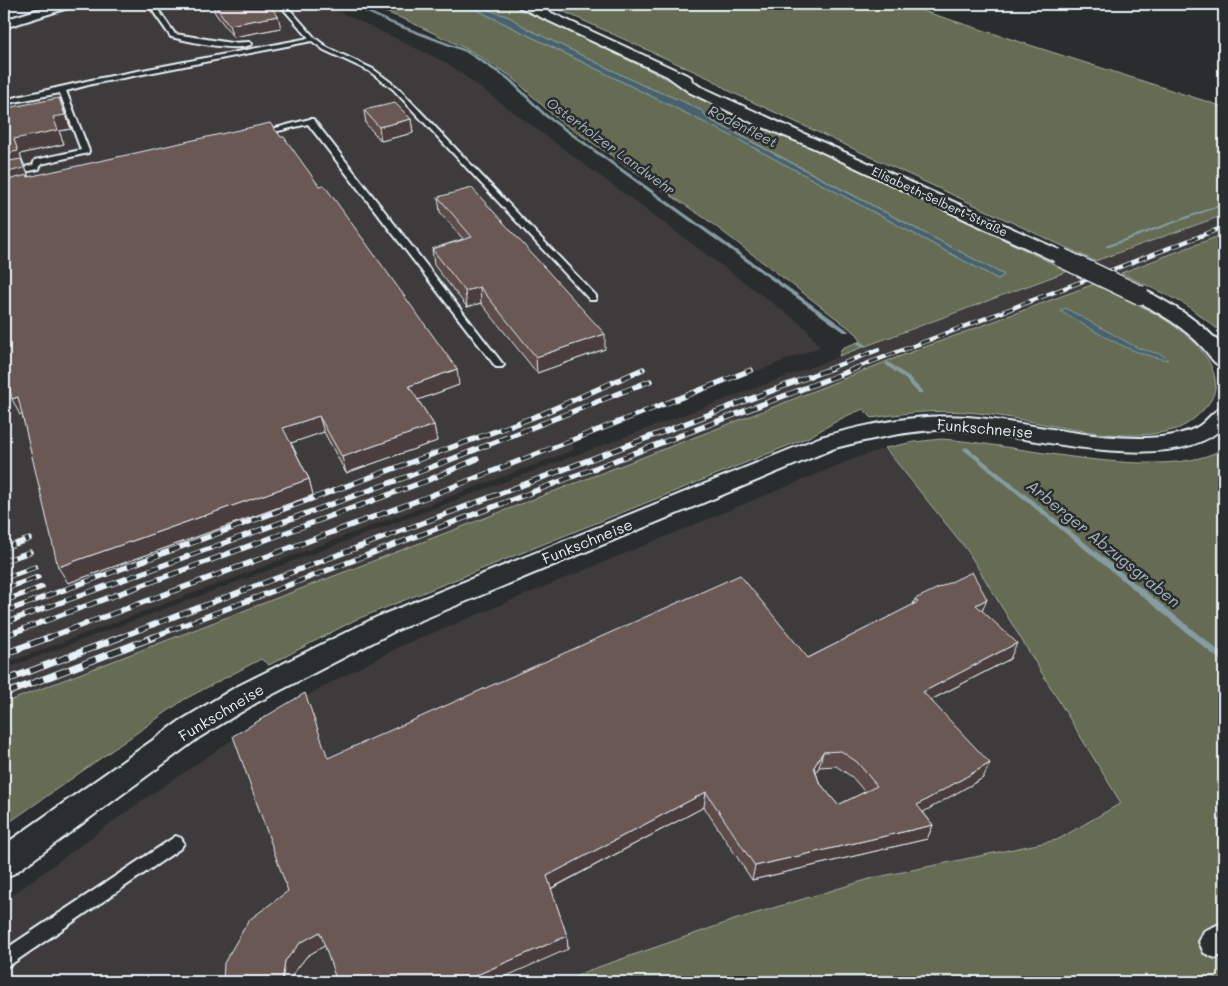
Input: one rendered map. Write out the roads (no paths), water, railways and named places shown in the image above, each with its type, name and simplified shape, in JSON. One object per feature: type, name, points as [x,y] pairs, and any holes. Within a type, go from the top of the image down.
[{"type":"street","points":[[4,24],[67,4]]},
{"type":"street","name":"Elisabeth-Selbert-Straße","points":[[523,4],[673,75],[761,112],[794,129],[819,145],[1140,295],[1164,308],[1201,334],[1216,349],[1224,361]]},
{"type":"street","name":"Funkschneise","points":[[4,863],[190,729],[246,695],[386,624],[829,442],[882,428],[927,422],[956,423],[1136,446],[1174,443],[1200,434],[1221,420],[1224,414]]},
{"type":"lane","points":[[152,4],[173,36],[231,46],[270,39]]},
{"type":"lane","points":[[282,4],[313,39],[326,48],[371,70],[395,88],[593,298]]},
{"type":"lane","points":[[297,34],[306,32]]},
{"type":"lane","points":[[4,102],[91,82],[313,39]]},
{"type":"lane","points":[[4,174],[36,167],[38,162],[85,151],[62,90]]},
{"type":"lane","points":[[253,135],[310,121],[499,365]]},
{"type":"lane","points":[[4,959],[176,843]]},
{"type":"water","points":[[465,4],[480,4],[491,11],[509,17],[528,29],[642,85],[702,111],[708,119],[1004,275],[998,279],[732,136]]},
{"type":"water","points":[[1065,308],[1138,348],[1163,355],[1168,360],[1125,347],[1060,311]]},
{"type":"waterway","name":"Osterholzer Landwehr","points":[[350,4],[392,23],[466,51],[509,79],[545,115],[846,331]]},
{"type":"waterway","name":"Osterholzer Landwehr","points":[[1107,246],[1224,204]]},
{"type":"waterway","name":"Arberger Abzugsgraben","points":[[888,364],[907,378],[920,392]]},
{"type":"waterway","name":"Arberger Abzugsgraben","points":[[966,449],[1224,659]]},
{"type":"railway","points":[[853,369],[1224,227]]},
{"type":"railway","points":[[828,369],[878,350]]},
{"type":"railway","points":[[118,638],[832,368]]},
{"type":"railway","points":[[150,638],[857,368]]},
{"type":"railway","points":[[4,612],[542,414],[643,369]]},
{"type":"railway","points":[[47,638],[427,497],[751,370]]},
{"type":"railway","points":[[4,623],[409,476],[650,381]]},
{"type":"railway","points":[[4,636],[426,481],[477,459]]},
{"type":"railway","points":[[4,548],[29,539]]},
{"type":"railway","points":[[4,561],[30,552]]},
{"type":"railway","points":[[4,578],[35,567]]},
{"type":"railway","points":[[4,589],[38,577]]},
{"type":"railway","points":[[4,601],[42,587]]},
{"type":"railway","points":[[4,654],[50,637]]},
{"type":"railway","points":[[4,681],[121,637]]},
{"type":"railway","points":[[4,694],[154,637]]},
{"type":"water label","name":"Rodenfleet","points":[[743,126]]}]
